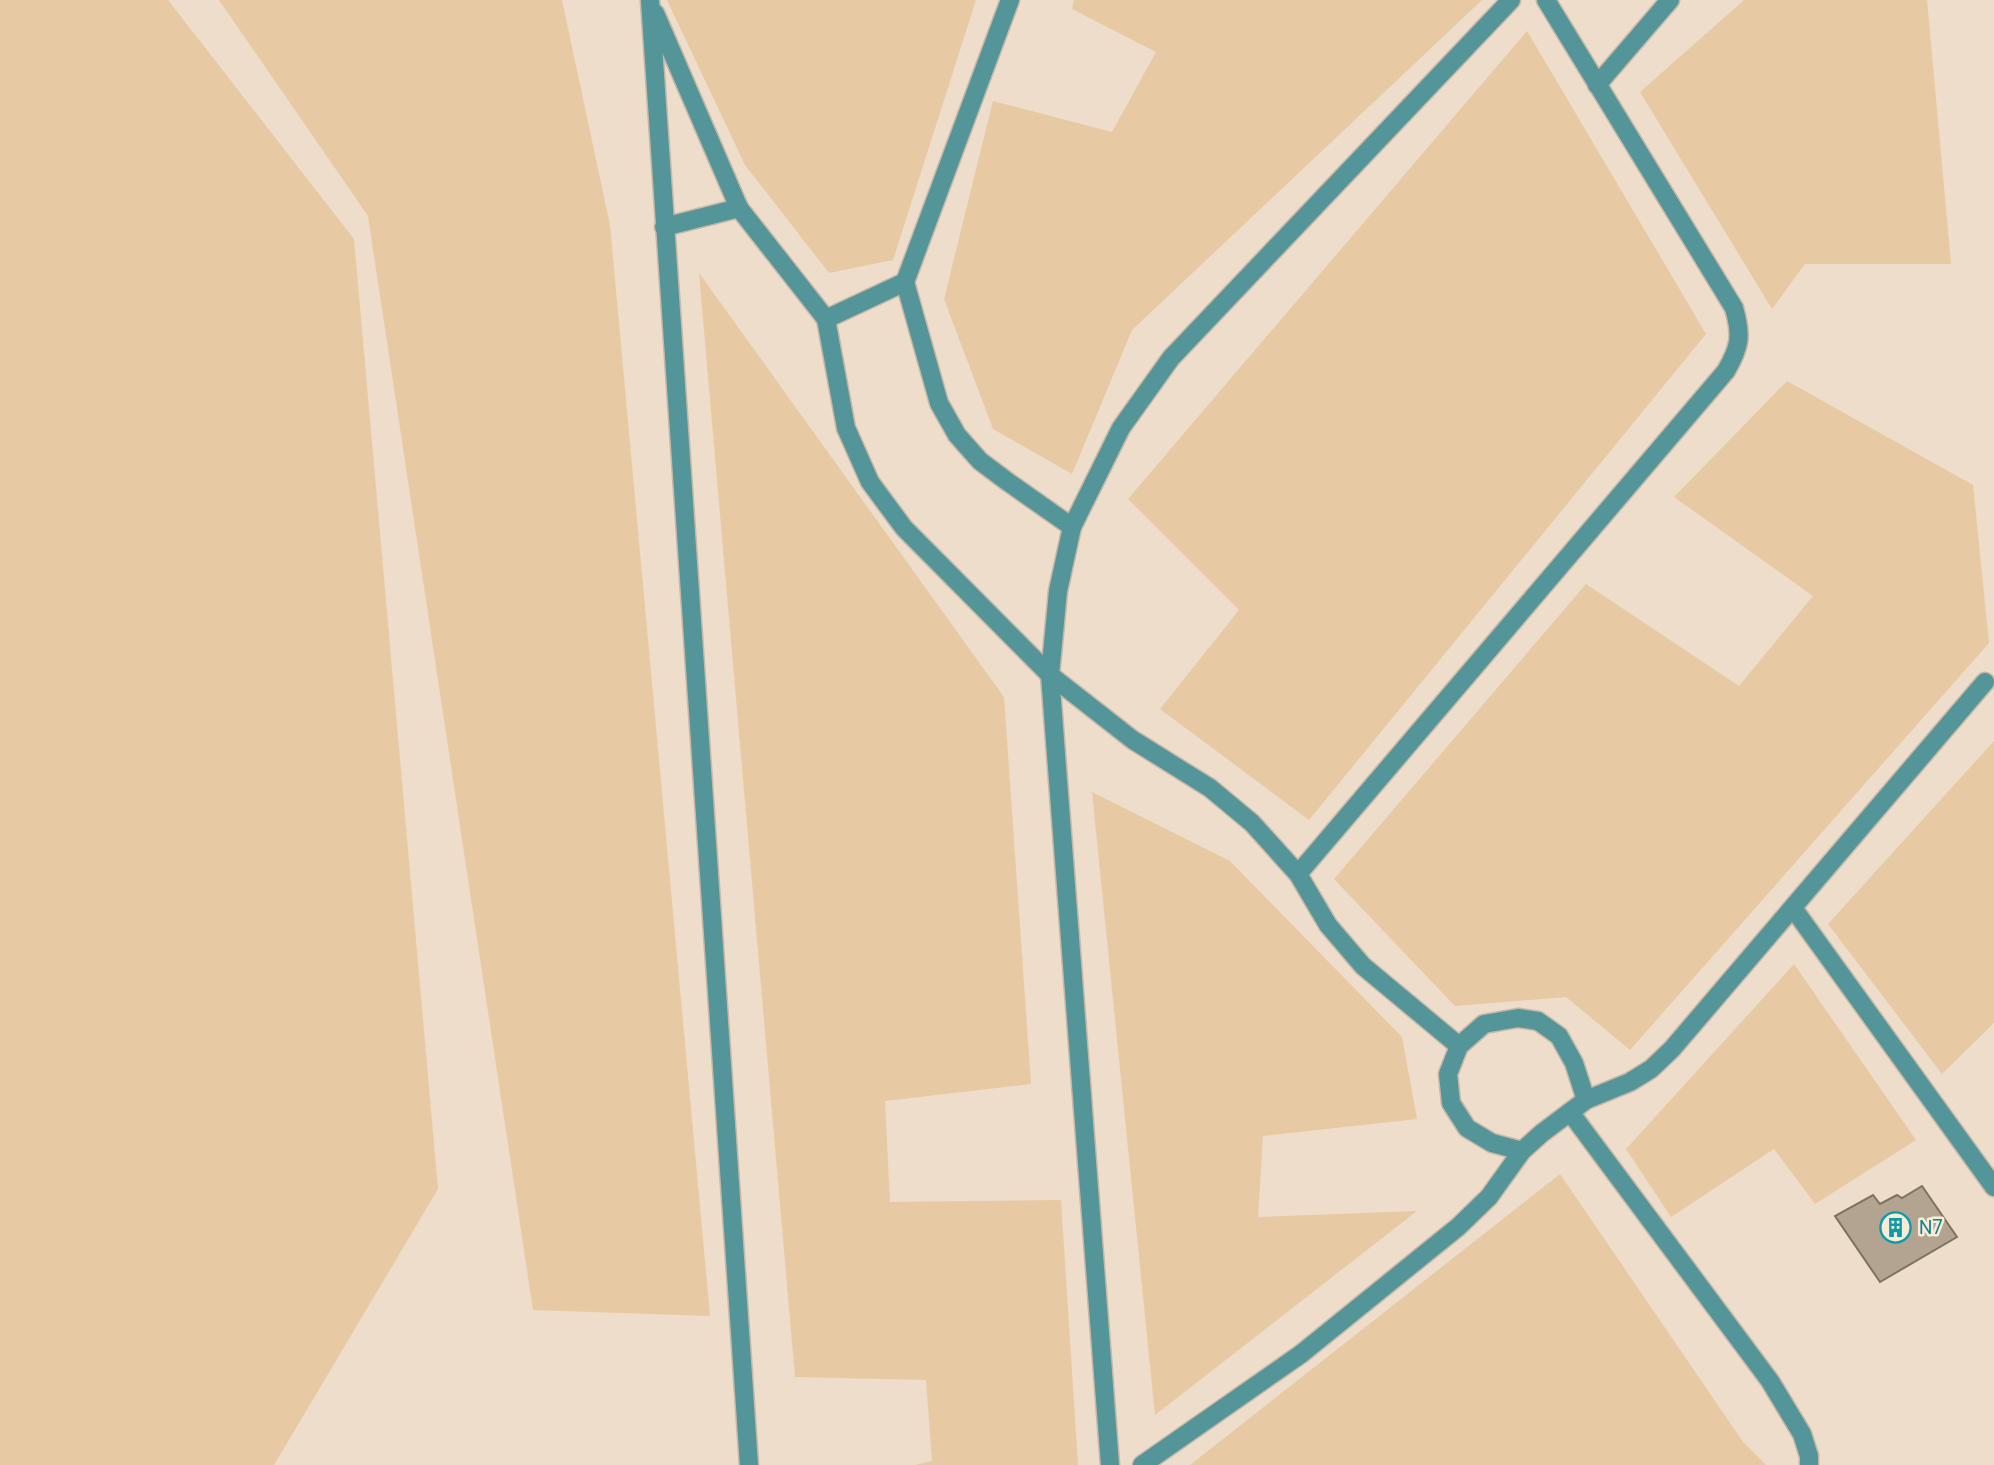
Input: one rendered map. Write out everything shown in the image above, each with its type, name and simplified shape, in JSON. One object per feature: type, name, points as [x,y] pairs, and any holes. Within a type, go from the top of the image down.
[{"type":"street","points":[[650,0],[739,208],[826,319],[846,428],[870,482],[904,528],[1050,675],[1133,740],[1210,788],[1252,823],[1298,874],[1328,925],[1363,967],[1459,1046]]},
{"type":"street","points":[[650,0],[749,1465]]},
{"type":"street","points":[[1010,0],[905,282],[939,403],[957,435],[980,461],[1072,527]]},
{"type":"street","points":[[1110,1465],[1050,675],[1058,591],[1072,527],[1121,428],[1171,358],[1511,0]]},
{"type":"street","points":[[1298,874],[1726,371],[1737,352],[1740,330],[1734,308],[1546,0]]},
{"type":"street","points":[[1597,85],[1670,0]]},
{"type":"street","points":[[664,227],[739,208]]},
{"type":"street","points":[[826,319],[905,282]]},
{"type":"street","points":[[1142,1465],[1301,1354],[1458,1227],[1489,1197],[1522,1151],[1542,1133],[1586,1100],[1630,1082],[1651,1069],[1672,1049],[1985,682]]},
{"type":"street","points":[[1793,908],[1994,1187]]},
{"type":"street","points":[[1522,1151],[1492,1143],[1467,1128],[1451,1103],[1448,1074],[1459,1046],[1484,1024],[1518,1018],[1538,1021],[1559,1036],[1574,1063],[1586,1100]]},
{"type":"street","points":[[1570,1112],[1770,1381],[1802,1434],[1809,1465]]},
{"type":"shaded area","points":[[0,0],[168,0],[354,239],[438,1189],[274,1465],[0,1465]]},
{"type":"shaded area","points":[[219,0],[562,0],[610,225],[710,1316],[533,1310],[368,216]]},
{"type":"shaded area","points":[[667,0],[976,0],[893,260],[829,273],[745,165]]},
{"type":"shaded area","points":[[1074,0],[1482,0],[1132,330],[1072,474],[993,429],[944,299],[993,101],[1112,132],[1156,52],[1072,9]]},
{"type":"shaded area","points":[[1744,0],[1927,0],[1951,264],[1805,264],[1772,309],[1640,92]]},
{"type":"shaded area","points":[[1527,31],[1706,334],[1309,820],[1160,709],[1239,610],[1128,499]]},
{"type":"shaded area","points":[[699,273],[1004,697],[1031,1084],[885,1101],[890,1202],[1061,1200],[1078,1465],[915,1465],[932,1461],[926,1380],[795,1377]]},
{"type":"shaded area","points":[[1787,381],[1973,485],[1989,643],[1630,1050],[1566,997],[1455,1006],[1334,879],[1586,584],[1739,686],[1813,596],[1674,497]]},
{"type":"shaded area","points":[[1994,741],[1994,1023],[1942,1074],[1828,924]]},
{"type":"shaded area","points":[[1092,792],[1230,861],[1402,1037],[1417,1119],[1263,1136],[1258,1217],[1417,1211],[1155,1415]]},
{"type":"shaded area","points":[[1794,964],[1916,1140],[1815,1204],[1774,1149],[1671,1217],[1626,1149]]},
{"type":"shaded area","points":[[1560,1174],[1743,1442],[1766,1465],[1190,1465]]},
{"type":"building","name":"N7","points":[[1922,1186],[1957,1237],[1880,1282],[1835,1216],[1873,1195],[1880,1204],[1897,1195],[1902,1198]]},
{"type":"place","name":"N7","points":[[1896,1227]]}]
